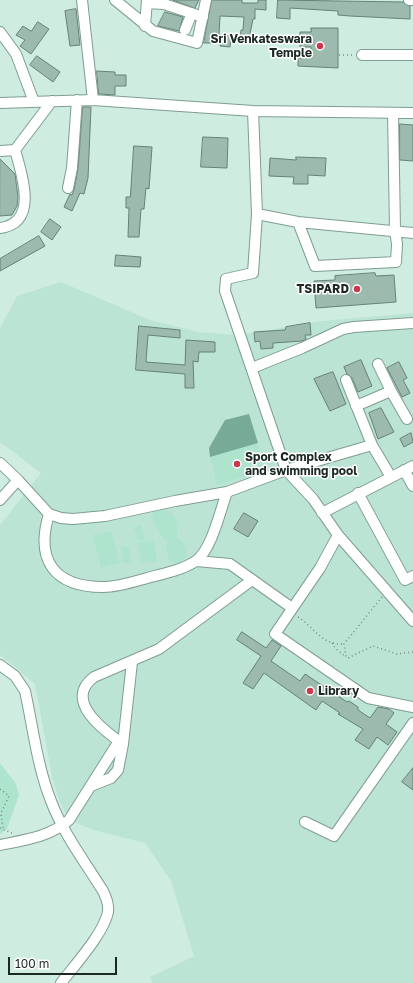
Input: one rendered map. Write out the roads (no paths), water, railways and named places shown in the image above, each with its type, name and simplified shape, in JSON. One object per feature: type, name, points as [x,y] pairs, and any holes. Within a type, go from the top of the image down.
[{"type":"street","points":[[82,0],[93,100]]},
{"type":"street","points":[[115,0],[145,26],[162,34],[197,43],[206,0]]},
{"type":"street","points":[[145,26],[147,2],[164,4],[202,17]]},
{"type":"street","points":[[185,30],[192,14]]},
{"type":"street","points":[[0,32],[13,48],[20,60],[34,102]]},
{"type":"street","points":[[362,55],[413,55]]},
{"type":"street","points":[[68,188],[72,168],[77,100]]},
{"type":"street","points":[[0,103],[93,100],[253,111],[413,113]]},
{"type":"street","points":[[0,151],[15,150],[52,101]]},
{"type":"street","points":[[253,111],[257,214],[253,273],[226,279],[225,291],[286,470],[313,499],[338,535],[413,621]]},
{"type":"street","points":[[298,222],[314,266],[396,262],[397,244],[395,230],[393,113]]},
{"type":"street","points":[[0,228],[16,223],[22,216],[25,206],[22,175],[15,150]]},
{"type":"street","points":[[257,214],[298,222],[395,230],[413,233]]},
{"type":"street","points":[[252,368],[302,348],[343,329],[354,326],[413,323]]},
{"type":"street","points":[[378,364],[407,419]]},
{"type":"street","points":[[346,380],[372,444],[391,477]]},
{"type":"street","points":[[356,406],[391,391]]},
{"type":"street","points":[[0,463],[18,480],[49,514],[61,518],[72,519],[105,516],[175,501],[227,492],[286,470],[372,444]]},
{"type":"street","points":[[322,513],[358,493],[409,468],[413,486]]},
{"type":"street","points":[[0,500],[18,480]]},
{"type":"street","points":[[196,561],[207,546],[227,492]]},
{"type":"street","points":[[358,493],[405,580],[413,576]]},
{"type":"street","points":[[49,514],[43,541],[44,552],[48,563],[56,573],[70,580],[86,586],[117,586],[166,573],[196,561],[230,564],[290,610]]},
{"type":"street","points":[[338,535],[320,568],[275,634],[368,698],[413,707]]},
{"type":"street","points":[[121,742],[94,721],[87,712],[83,700],[85,687],[94,677],[132,662],[168,643],[252,580]]},
{"type":"street","points":[[91,786],[111,778],[115,774],[121,762],[121,742],[132,662]]},
{"type":"street","points":[[0,665],[15,676],[25,690],[45,782],[62,826],[103,890],[108,911],[99,932],[79,961],[61,983]]},
{"type":"street","points":[[305,822],[334,836],[413,723]]},
{"type":"street","points":[[0,845],[39,837],[62,826],[69,820],[121,742]]},
{"type":"place","name":"Sri Venkateswara Temple","points":[[320,46]]},
{"type":"place","name":"TSIPARD","points":[[357,289]]},
{"type":"place","name":"Sport Complex and swimming pool","points":[[237,464]]},
{"type":"place","name":"Library","points":[[310,691]]}]
